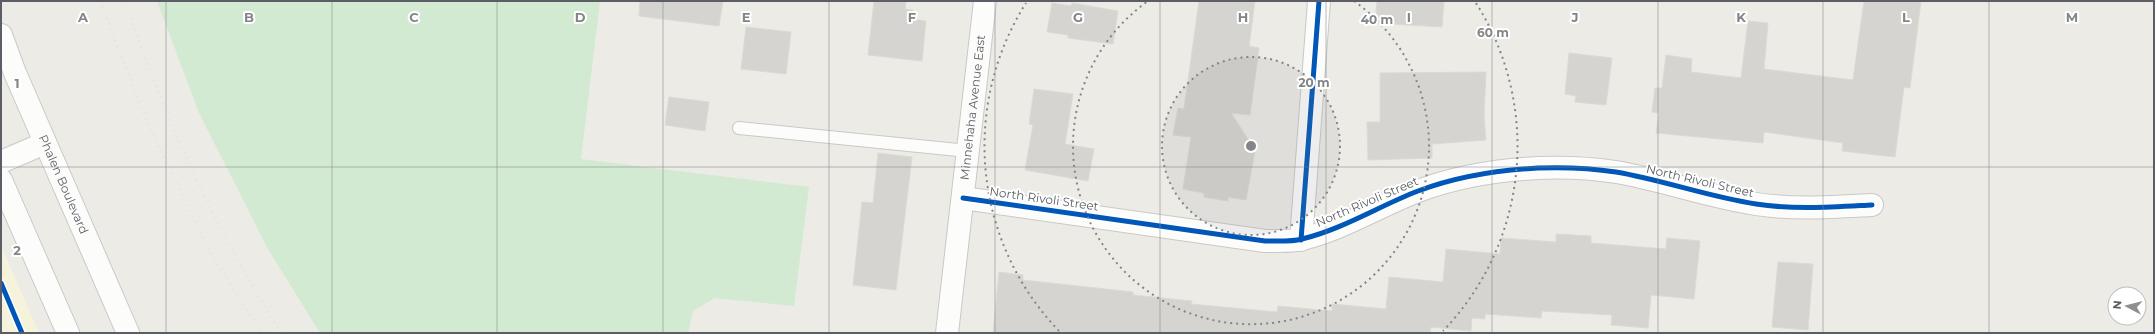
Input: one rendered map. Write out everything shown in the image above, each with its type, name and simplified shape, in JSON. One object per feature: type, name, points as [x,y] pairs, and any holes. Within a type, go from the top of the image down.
[{"type":"street","name":"Minnehaha Avenue East","points":[[947,333],[985,1]]},
{"type":"street","points":[[1301,240],[1319,1]]},
{"type":"street","name":"Phalen Boulevard","points":[[1,35],[15,73],[128,333]]},
{"type":"street","points":[[1,162],[45,143]]},
{"type":"street","name":"North Rivoli Street","points":[[963,198],[1265,241],[1301,240],[1344,224],[1418,191],[1459,179],[1500,171],[1538,168],[1579,168],[1616,172],[1707,195],[1764,205],[1792,208],[1872,205]]},
{"type":"street","points":[[1,180],[68,333]]},
{"type":"lane","points":[[740,128],[968,151]]},
{"type":"shaded area","points":[[1,246],[39,333],[1,333]]},
{"type":"green space","points":[[157,1],[600,1],[581,159],[809,187],[794,306],[715,298],[693,311],[688,333],[320,333],[268,249],[199,113]]},
{"type":"building","points":[[640,1],[723,1],[719,26],[639,16]]},
{"type":"building","points":[[874,1],[906,1],[905,9],[913,10],[912,19],[926,21],[922,61],[868,55]]},
{"type":"building","points":[[1199,1],[1255,1],[1249,46],[1259,48],[1250,115],[1231,113],[1255,150],[1246,200],[1228,197],[1228,201],[1204,197],[1204,193],[1183,189],[1191,137],[1173,135],[1178,108],[1184,109]]},
{"type":"building","points":[[1377,1],[1444,1],[1442,27],[1375,23]]},
{"type":"building","points":[[1864,1],[1921,1],[1910,88],[1904,87],[1895,157],[1842,151],[1843,143],[1764,132],[1763,143],[1656,133],[1659,113],[1652,112],[1655,88],[1662,88],[1666,55],[1692,59],[1691,72],[1741,78],[1748,21],[1768,23],[1764,69],[1853,80]]},
{"type":"building","points":[[1052,3],[1071,6],[1072,3],[1118,11],[1113,44],[1068,38],[1068,35],[1047,32]]},
{"type":"building","points":[[746,27],[791,32],[786,74],[741,69]]},
{"type":"building","points":[[1569,53],[1612,58],[1606,105],[1575,102],[1576,96],[1565,94]]},
{"type":"building","points":[[1486,72],[1484,116],[1486,140],[1432,144],[1432,158],[1368,160],[1367,122],[1380,122],[1380,73]]},
{"type":"building","points":[[1034,89],[1073,94],[1065,144],[1094,149],[1088,181],[1025,170],[1033,125],[1029,124]]},
{"type":"building","points":[[669,97],[709,102],[705,131],[665,125]]},
{"type":"building","points":[[878,153],[912,157],[896,290],[853,285],[862,202],[873,203]]},
{"type":"building","points":[[1556,234],[1591,236],[1591,243],[1666,249],[1667,238],[1700,241],[1694,299],[1651,295],[1648,328],[1611,325],[1612,315],[1542,311],[1541,318],[1485,314],[1485,319],[1472,318],[1471,331],[1431,327],[1430,333],[993,333],[999,272],[1023,275],[1023,280],[1133,292],[1133,295],[1192,301],[1191,304],[1277,312],[1278,306],[1332,311],[1332,304],[1386,309],[1389,277],[1443,282],[1446,249],[1500,254],[1501,238],[1556,242]]},
{"type":"building","points":[[1778,262],[1813,264],[1808,330],[1772,327]]},
{"type":"railway","points":[[100,1],[148,125],[209,250],[261,333]]},
{"type":"railway","points":[[126,1],[157,88],[193,172],[235,254],[281,333]]},
{"type":"cycle path","points":[[1301,240],[1319,1]]},
{"type":"cycle path","points":[[963,198],[1265,241],[1298,240],[1317,235],[1389,203],[1432,186],[1492,172],[1538,168],[1577,168],[1616,172],[1651,179],[1738,201],[1771,206],[1814,208],[1872,205]]},
{"type":"cycle path","points":[[1,283],[22,333]]}]
